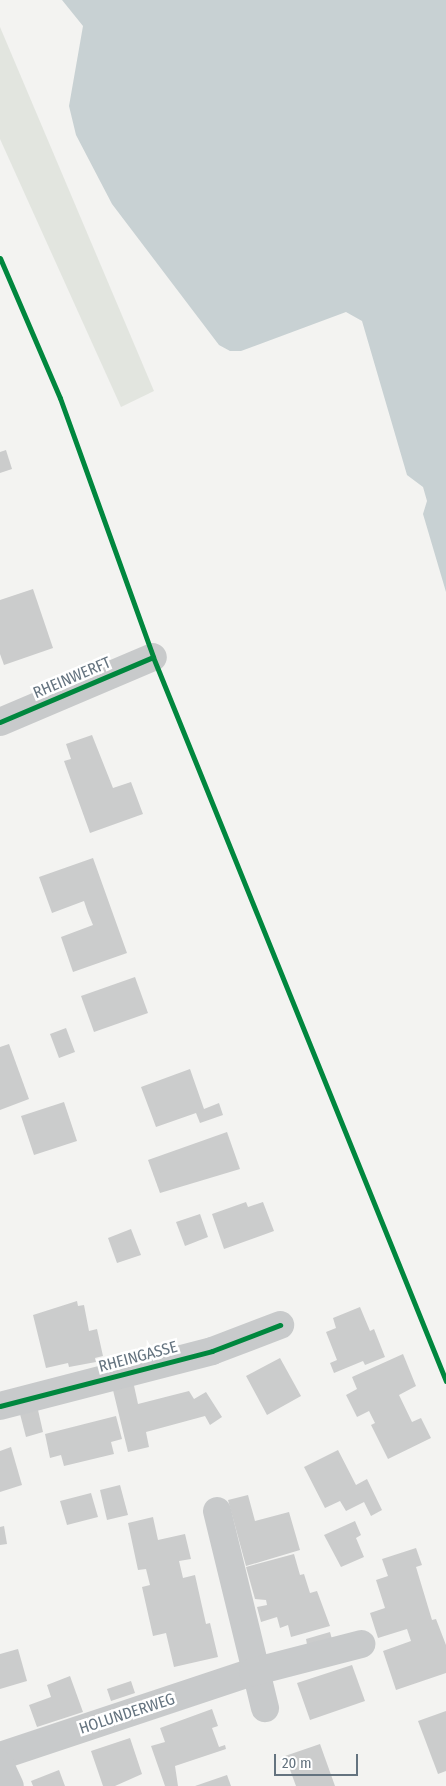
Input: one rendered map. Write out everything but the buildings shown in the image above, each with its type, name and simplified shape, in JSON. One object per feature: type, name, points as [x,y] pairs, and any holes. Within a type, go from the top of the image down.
[{"type":"street","name":"RHEINWERFT","points":[[0,722],[153,657]]},
{"type":"street","name":"RHEINGASSE","points":[[0,1406],[212,1351],[280,1325]]},
{"type":"street","points":[[216,1511],[254,1672],[265,1708]]},
{"type":"street","name":"HOLUNDERWEG","points":[[0,1756],[254,1672],[361,1644]]},
{"type":"street","points":[[0,1765],[10,1786]]},
{"type":"shaded area","points":[[62,0],[446,0],[446,592],[423,514],[427,501],[423,487],[407,475],[362,321],[346,312],[241,351],[230,351],[219,345],[112,204],[76,135],[69,106],[83,26]]},
{"type":"shaded area","points":[[0,27],[154,391],[121,407],[0,139]]},
{"type":"cycle path","points":[[0,258],[60,398],[153,657],[446,1381]]},
{"type":"cycle path","points":[[0,722],[153,657]]},
{"type":"cycle path","points":[[0,1406],[212,1351],[280,1325]]}]
